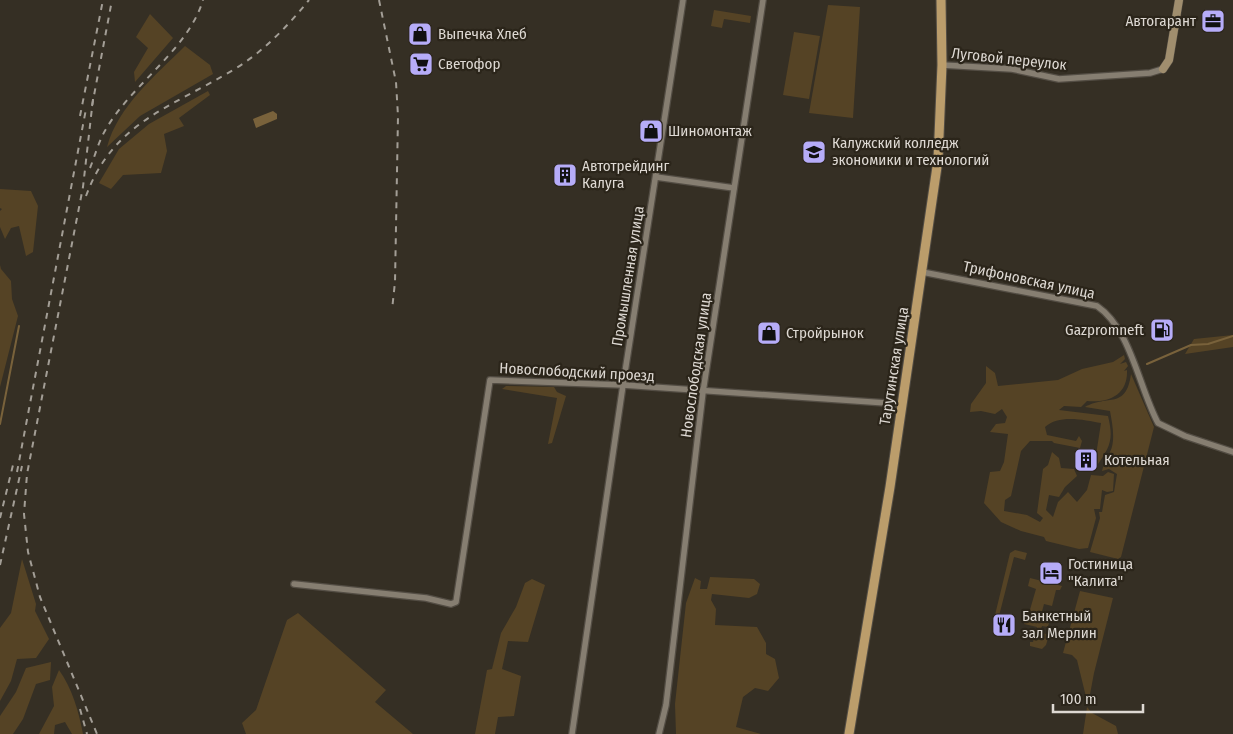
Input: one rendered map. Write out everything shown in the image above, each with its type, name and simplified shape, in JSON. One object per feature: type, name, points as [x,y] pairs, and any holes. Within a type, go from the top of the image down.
[{"type":"main road","name":"Тарутинская улица","points":[[850,734],[938,160],[942,65],[941,0]]},
{"type":"street","name":"Промышленная улица","points":[[572,734],[623,385],[683,0]]},
{"type":"street","name":"Новослободская улица","points":[[659,734],[666,705],[703,392],[763,0]]},
{"type":"street","points":[[1162,69],[1169,60],[1179,0]]},
{"type":"street","name":"Луговой переулок","points":[[942,65],[1012,69],[1059,79],[1150,73],[1162,69]]},
{"type":"street","points":[[656,177],[734,188]]},
{"type":"street","name":"Трифоновская улица","points":[[922,272],[1097,306],[1107,313],[1121,333],[1158,423],[1178,433],[1233,452]]},
{"type":"street","name":"Новослободский проезд","points":[[294,584],[426,598],[451,604],[456,602],[490,380],[623,385],[703,392],[901,404]]},
{"type":"shaded area","points":[[828,5],[860,7],[853,118],[809,113]]},
{"type":"shaded area","points":[[714,10],[751,16],[750,23],[724,19],[722,28],[711,26]]},
{"type":"shaded area","points":[[150,14],[173,38],[135,82],[134,72],[148,48],[136,37]]},
{"type":"shaded area","points":[[794,32],[820,36],[809,99],[783,95]]},
{"type":"shaded area","points":[[185,46],[210,65],[213,74],[140,116],[107,147],[112,132],[120,118],[139,92]]},
{"type":"shaded area","points":[[208,91],[210,95],[179,118],[184,126],[164,134],[167,151],[161,173],[123,175],[111,189],[99,183],[119,149],[149,124]]},
{"type":"shaded area","points":[[273,111],[277,114],[277,119],[256,128],[253,119]]},
{"type":"shaded area","points":[[0,189],[31,191],[38,206],[33,252],[26,256],[19,226],[11,228],[5,239],[0,227],[0,211],[2,209],[0,208]]},
{"type":"shaded area","points":[[0,265],[11,281],[12,299],[18,316],[0,387]]},
{"type":"shaded area","points":[[1233,335],[1233,347],[1185,354],[1194,339]]},
{"type":"shaded area","points":[[1124,355],[1125,359],[1120,364],[1126,362],[1128,366],[1124,371],[1127,370],[1127,378],[1121,391],[1110,398],[1087,401],[1081,407],[1064,406],[1059,410],[1108,416],[1111,431],[1110,443],[1096,467],[1090,462],[1096,455],[1101,423],[1072,419],[1057,420],[1045,427],[1047,435],[1076,441],[1079,436],[1082,441],[1080,448],[1052,441],[1030,441],[1021,451],[1011,496],[1005,500],[1004,511],[1027,515],[1040,522],[1043,518],[1037,513],[1043,469],[1048,465],[1052,452],[1059,458],[1061,468],[1074,469],[1077,476],[1065,487],[1059,497],[1049,495],[1046,510],[1053,517],[1058,502],[1068,492],[1077,502],[1087,490],[1091,475],[1103,476],[1108,472],[1114,474],[1113,491],[1107,492],[1102,490],[1100,509],[1094,509],[1096,518],[1088,548],[1079,549],[1046,541],[1044,537],[1021,531],[1001,522],[984,503],[990,472],[1000,471],[1004,462],[1008,434],[990,432],[996,424],[1005,423],[1007,417],[1002,409],[995,414],[981,411],[970,412],[971,404],[986,383],[986,366],[995,373],[998,386],[1058,380],[1082,369],[1113,362]]},
{"type":"shaded area","points":[[1131,374],[1154,427],[1121,557],[1118,559],[1090,552],[1100,518],[1099,512],[1102,512],[1105,495],[1114,492],[1117,474],[1109,469],[1102,471],[1113,442],[1110,411],[1085,407],[1093,403],[1120,397],[1125,393],[1129,385]]},
{"type":"shaded area","points":[[506,386],[554,387],[557,392],[566,396],[552,443],[548,444],[557,398],[502,389]]},
{"type":"shaded area","points":[[1015,550],[1027,553],[1025,560],[1014,557],[999,616],[995,615],[1010,553]]},
{"type":"shaded area","points":[[22,559],[36,604],[35,611],[49,639],[36,658],[17,659],[11,681],[0,701],[0,628],[11,613]]},
{"type":"shaded area","points":[[710,577],[754,579],[760,584],[757,594],[749,598],[712,594],[711,600],[716,609],[715,625],[757,627],[766,643],[766,654],[775,659],[779,678],[768,691],[755,688],[743,697],[736,727],[761,734],[676,734],[675,704],[686,603],[695,578],[701,581],[700,589],[707,589]]},
{"type":"shaded area","points":[[1030,578],[1062,586],[1060,590],[1056,590],[1052,606],[1044,604],[1040,619],[1049,622],[1048,627],[1042,626],[1040,632],[1049,635],[1046,645],[1042,649],[1030,646],[1037,627],[1024,624],[1025,620],[1027,620],[1036,589],[1028,586]]},
{"type":"shaded area","points":[[532,579],[545,585],[528,642],[508,641],[502,669],[521,676],[514,716],[498,717],[495,734],[475,734],[487,670],[492,669],[501,633],[516,607],[525,583]]},
{"type":"shaded area","points":[[1080,591],[1113,598],[1088,705],[1077,660],[1072,655],[1063,653]]},
{"type":"shaded area","points":[[298,613],[386,690],[375,702],[413,734],[246,734],[242,723],[256,710],[287,620]]},
{"type":"shaded area","points":[[51,662],[50,680],[36,684],[23,719],[13,734],[0,734],[0,716],[16,692],[26,668]]},
{"type":"shaded area","points":[[59,670],[68,684],[74,700],[83,734],[72,734],[65,722],[55,725],[54,734],[39,734],[54,706],[52,687]]},
{"type":"shaded area","points":[[1087,707],[1092,713],[1116,726],[1118,734],[1083,734]]},
{"type":"waterway","points":[[0,424],[19,326]]},
{"type":"waterway","points":[[1147,364],[1191,345],[1208,344],[1233,336]]},
{"type":"railway","points":[[80,116],[103,0]]},
{"type":"railway","points":[[92,106],[112,0]]},
{"type":"railway","points":[[90,168],[99,143],[117,113],[173,51],[196,18],[203,0]]},
{"type":"railway","points":[[86,196],[98,171],[112,150],[128,133],[147,119],[244,63],[283,29],[309,0]]},
{"type":"railway","points":[[379,0],[396,82],[398,116],[395,282],[392,310]]},
{"type":"railway","points":[[93,99],[83,187],[27,474],[24,514],[28,552],[40,597],[97,734]]},
{"type":"railway","points":[[17,472],[86,109]]},
{"type":"railway","points":[[0,518],[13,465]]},
{"type":"railway","points":[[0,565],[22,466]]},
{"type":"railway","points":[[80,709],[87,734]]},
{"type":"place","name":"Автогарант","points":[[1213,21]]},
{"type":"place","name":"Выпечка Хлеб","points":[[420,34]]},
{"type":"place","name":"Светофор","points":[[421,64]]},
{"type":"place","name":"Шиномонтаж","points":[[651,131]]},
{"type":"place","name":"Калужский колледж экономики и технологий","points":[[814,152]]},
{"type":"place","name":"Автотрейдинг Калуга","points":[[565,175]]},
{"type":"place","name":"Gazpromneft","points":[[1162,330]]},
{"type":"place","name":"Стройрынок","points":[[769,333]]},
{"type":"place","name":"Котельная","points":[[1086,460]]},
{"type":"place","name":"Гостиница \"Калита\"","points":[[1051,573]]},
{"type":"place","name":"Банкетный зал Мерлин","points":[[1004,625]]}]
